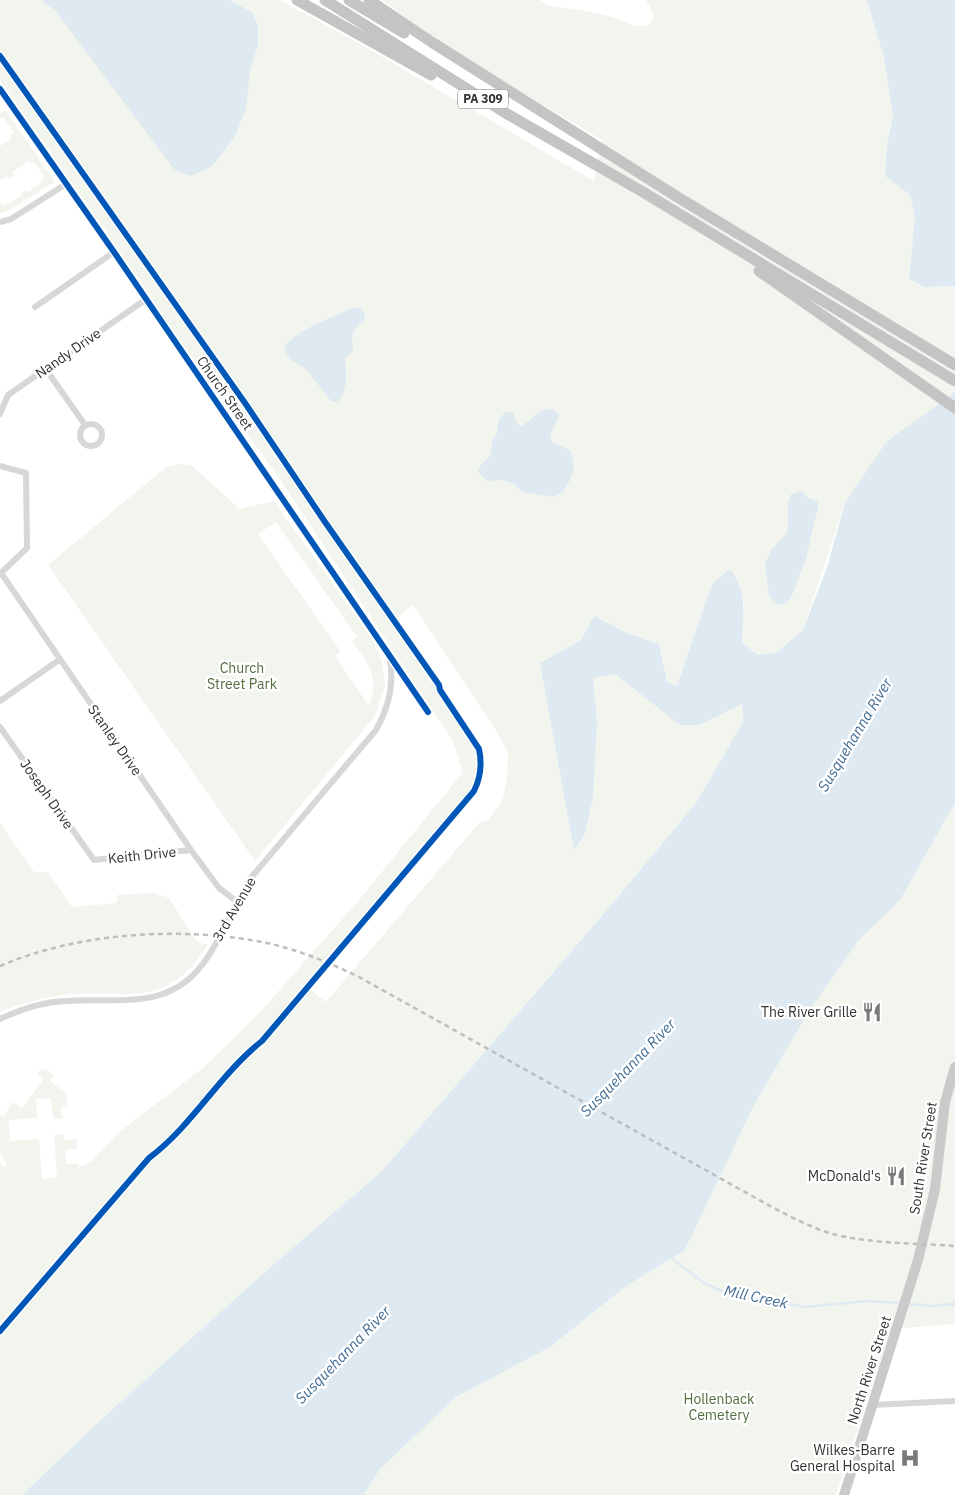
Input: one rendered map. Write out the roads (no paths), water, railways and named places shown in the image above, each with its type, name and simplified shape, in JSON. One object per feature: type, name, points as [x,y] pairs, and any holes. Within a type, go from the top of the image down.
[{"type":"highway","points":[[297,0],[468,96],[509,115]]},
{"type":"highway","name":"PA 309","points":[[325,0],[509,115],[644,192],[955,381]]},
{"type":"highway","name":"PA 309","points":[[349,0],[651,179],[955,364]]},
{"type":"highway","points":[[369,0],[433,43],[651,179]]},
{"type":"highway","points":[[644,192],[820,312],[955,408]]},
{"type":"highway","points":[[875,315],[955,356]]},
{"type":"main road","name":"South River Street","points":[[912,1282],[935,1189],[945,1102],[955,1067]]},
{"type":"main road","name":"North River Street","points":[[844,1495],[912,1282]]},
{"type":"street","name":"Church Street","points":[[0,89],[114,252],[428,712]]},
{"type":"street","points":[[0,222],[11,219],[66,184]]},
{"type":"street","points":[[35,306],[114,252]]},
{"type":"street","name":"Nandy Drive","points":[[0,414],[8,395],[145,300]]},
{"type":"street","points":[[45,368],[85,426]]},
{"type":"street","points":[[0,466],[26,473],[27,548],[0,573]]},
{"type":"street","name":"Stanley Drive","points":[[0,573],[191,850],[219,888],[236,901]]},
{"type":"street","name":"3rd Avenue","points":[[0,1018],[55,1002],[82,1000],[131,1001],[149,998],[170,991],[190,977],[204,961],[236,901],[258,868],[376,730],[385,711],[390,691],[392,673],[388,651]]},
{"type":"street","points":[[0,701],[59,660]]},
{"type":"street","name":"Joseph Drive","points":[[0,727],[94,860]]},
{"type":"street","name":"Keith Drive","points":[[94,860],[191,850]]},
{"type":"street","points":[[872,1405],[955,1401]]},
{"type":"water","points":[[43,0],[230,0],[253,13],[258,28],[258,44],[250,71],[246,109],[234,138],[212,166],[191,176],[175,170],[55,10],[44,3]]},
{"type":"water","points":[[867,0],[955,0],[955,286],[924,287],[909,279],[915,216],[910,195],[885,176],[887,143],[893,117],[884,58]]},
{"type":"water","points":[[354,308],[360,308],[365,313],[364,321],[354,330],[352,337],[353,351],[345,358],[346,382],[341,398],[337,402],[331,401],[306,369],[290,359],[284,349],[288,343],[304,331],[326,319]]},
{"type":"water","name":"Susquehanna River","points":[[955,390],[955,803],[900,900],[858,941],[811,1008],[754,1105],[685,1250],[625,1287],[550,1347],[456,1397],[380,1469],[364,1495],[22,1495],[104,1417],[265,1272],[383,1170],[601,917],[696,803],[743,722],[742,704],[700,725],[680,725],[615,674],[593,678],[597,721],[593,798],[584,836],[574,850],[540,663],[581,640],[594,616],[627,633],[659,644],[667,682],[677,686],[712,584],[730,569],[740,586],[742,595],[742,642],[757,655],[777,652],[803,630],[827,567],[845,503],[887,441],[949,397]]},
{"type":"water","points":[[552,409],[559,416],[550,435],[552,442],[571,451],[574,467],[570,480],[562,493],[553,497],[523,492],[512,483],[502,480],[487,481],[478,472],[480,466],[491,455],[492,440],[498,432],[497,425],[505,412],[513,413],[517,424],[522,426],[542,410]]},
{"type":"water","points":[[802,491],[808,498],[819,503],[806,558],[792,596],[783,605],[777,604],[769,596],[765,564],[772,549],[788,532],[788,502],[791,494]]},
{"type":"waterway","name":"Mill Creek","points":[[670,1257],[704,1283],[726,1293],[805,1307],[867,1301],[901,1303]]},
{"type":"waterway","name":"Mill Creek","points":[[907,1304],[932,1306],[955,1304]]},
{"type":"railway","points":[[0,966],[63,946],[97,939],[132,935],[201,935],[235,938],[291,949],[359,977],[770,1206],[806,1224],[844,1237],[892,1243],[955,1246]]},
{"type":"place","name":"The River Grille","points":[[872,1012]]},
{"type":"place","name":"McDonald's","points":[[896,1176]]},
{"type":"place","name":"Wilkes-Barre General Hospital","points":[[910,1458]]},
{"type":"park label","name":"Church Street Park","points":[[242,676]]},
{"type":"park label","name":"Hollenback Cemetery","points":[[719,1408]]}]
